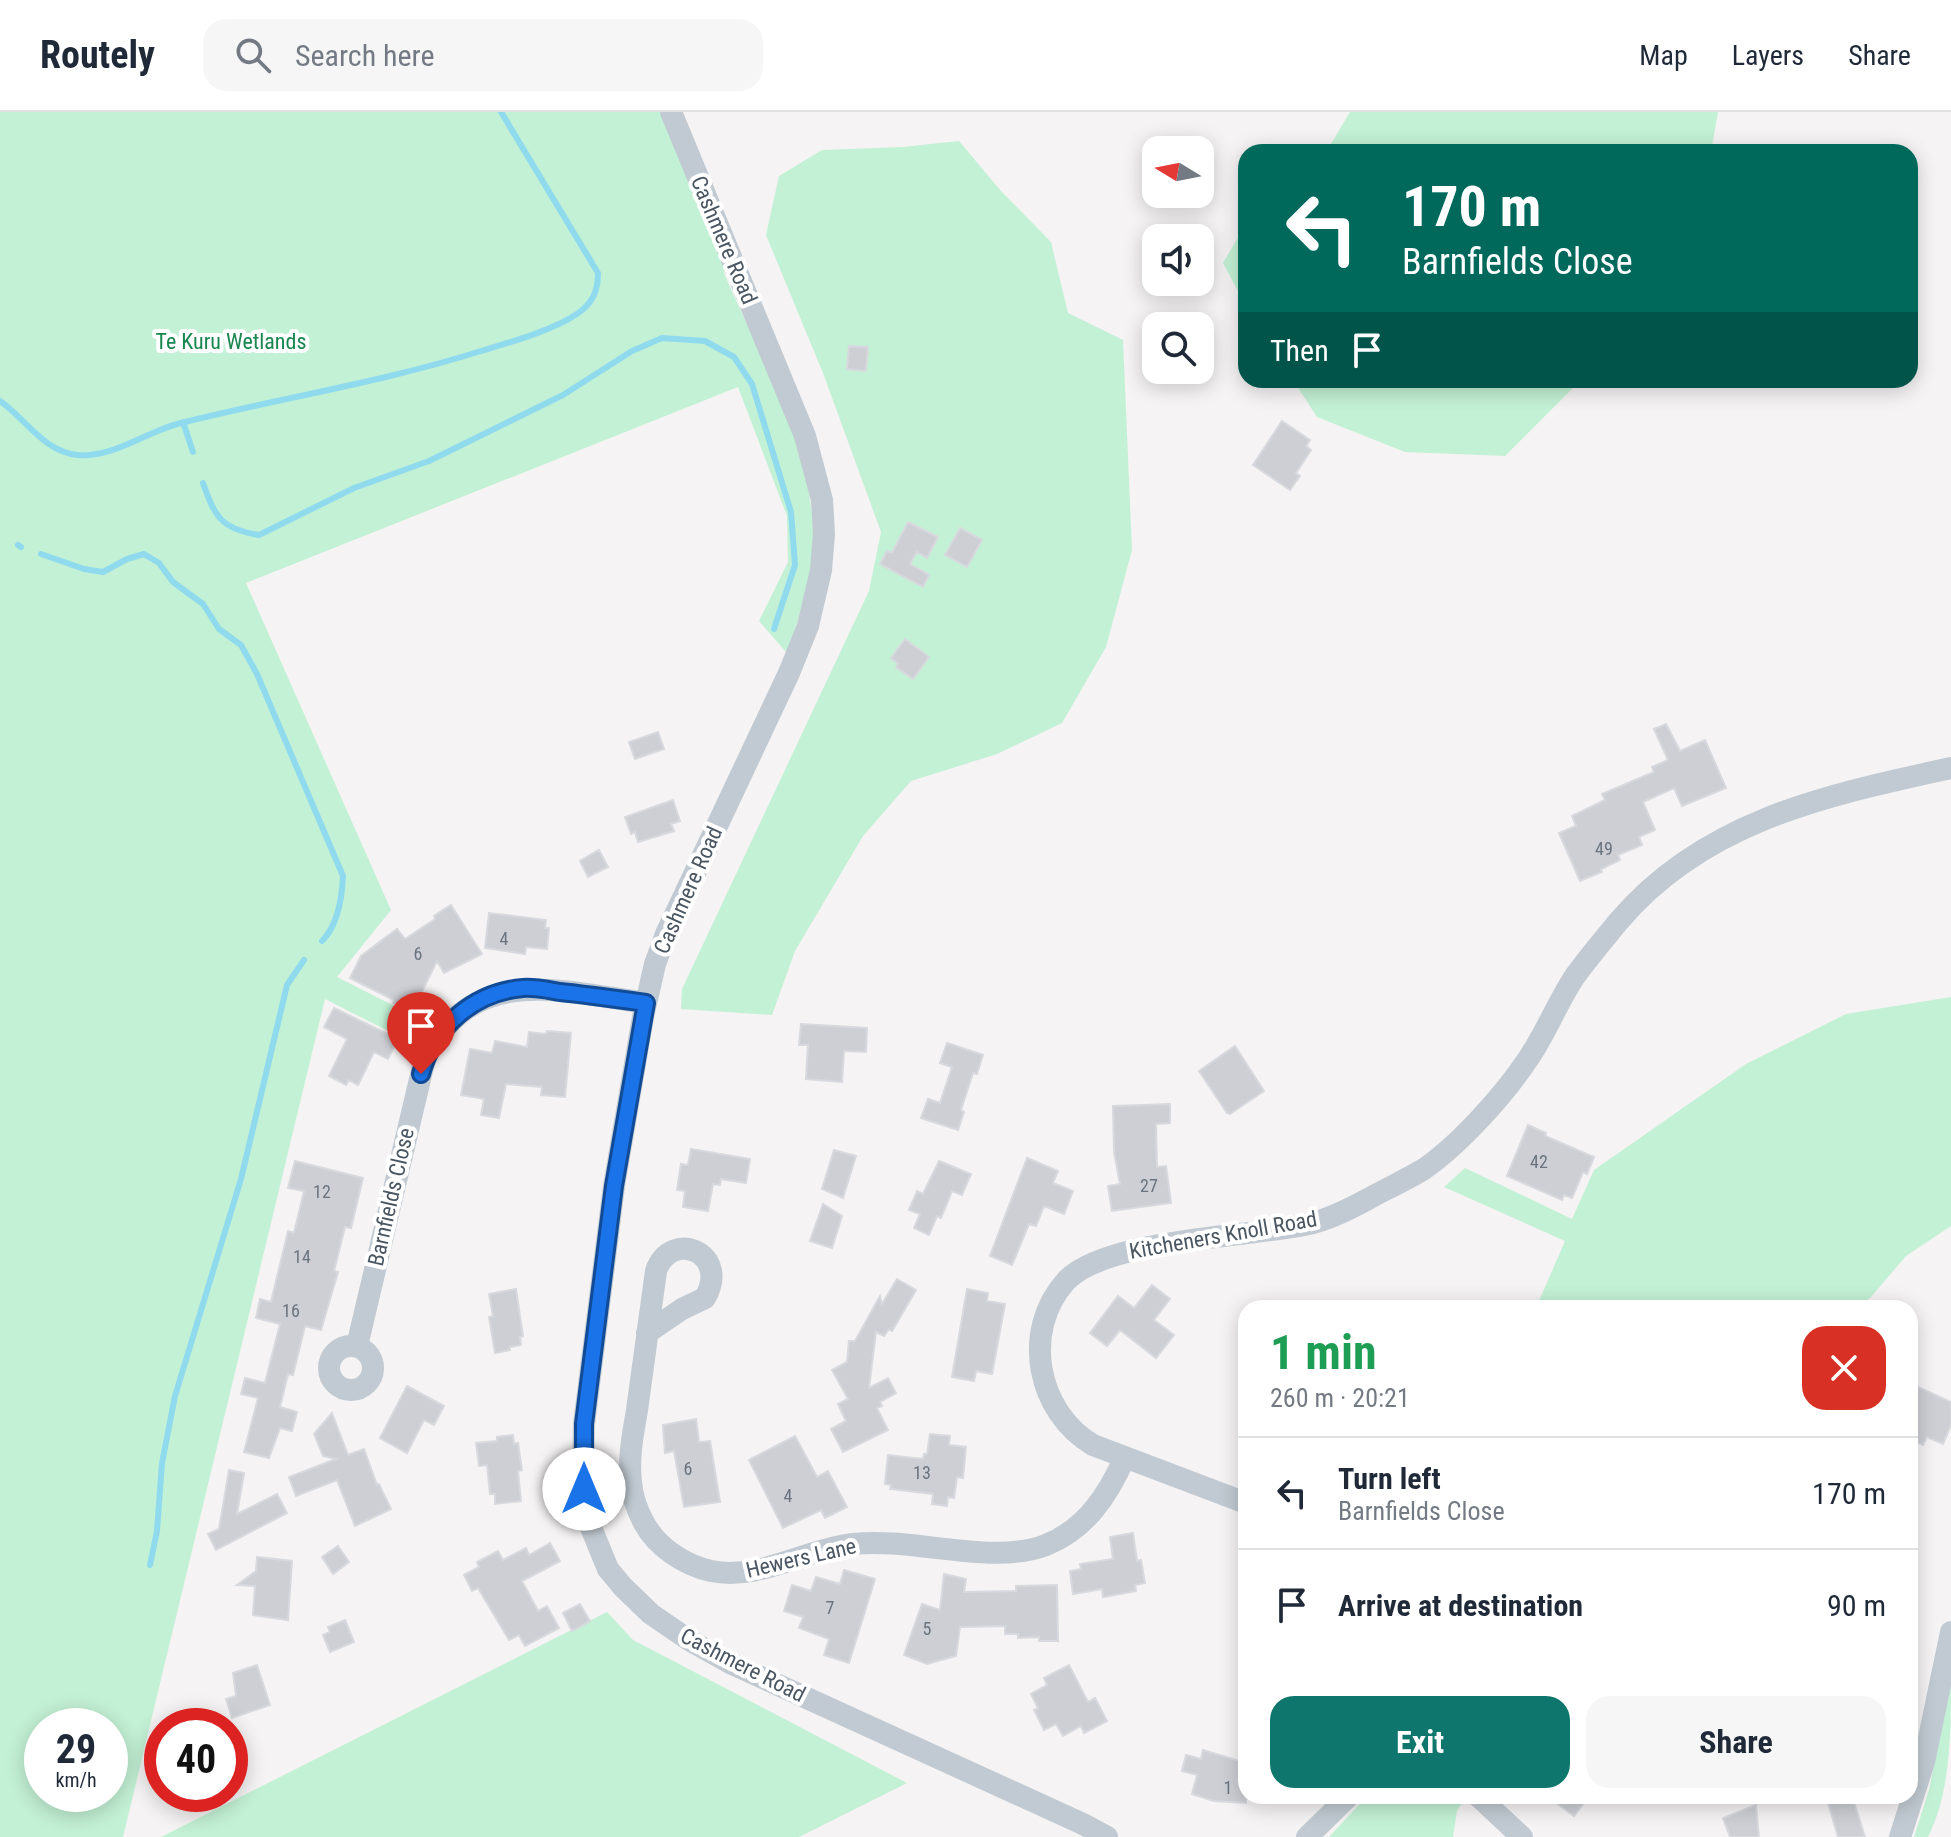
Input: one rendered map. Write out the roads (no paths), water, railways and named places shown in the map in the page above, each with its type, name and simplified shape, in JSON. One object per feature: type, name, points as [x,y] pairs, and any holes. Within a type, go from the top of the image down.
[{"type":"street","name":"Cashmere Road","points":[[671,112],[805,436],[822,500],[824,534],[821,570],[808,626],[789,673],[666,934],[646,1003],[614,1186],[584,1424],[585,1503],[590,1525],[608,1569],[623,1587],[651,1614],[689,1640],[730,1663],[1107,1837]]},
{"type":"street","name":"Kitcheners Knoll Road","points":[[1238,1500],[1093,1445],[1077,1436],[1056,1410],[1041,1373],[1039,1353],[1046,1313],[1067,1280],[1080,1269],[1111,1255],[1306,1225],[1350,1209],[1424,1169],[1471,1129],[1527,1060],[1575,977],[1621,919],[1666,877],[1722,838],[1777,813],[1831,794],[1951,768]]},
{"type":"street","name":"Barnfields Close","points":[[357,1346],[425,1058],[449,1023],[468,1007],[486,998],[525,988],[646,1003]]},
{"type":"street","name":"Hewers Lane","points":[[647,1333],[631,1456],[631,1483],[636,1505],[645,1525],[673,1555],[710,1571],[751,1571],[818,1550],[875,1542],[916,1543],[991,1552],[1021,1551],[1045,1545],[1065,1535],[1098,1507],[1110,1490],[1125,1457]]},
{"type":"street","points":[[1918,1785],[1951,1632]]},
{"type":"street","points":[[1307,1837],[1341,1804]]},
{"type":"street","points":[[1487,1804],[1522,1837]]},
{"type":"street","points":[[1900,1837],[1911,1804]]},
{"type":"waterway","points":[[0,401],[55,448],[66,453],[91,455],[181,423],[444,362],[530,336],[567,320],[591,301],[596,291],[598,273],[501,112]]},
{"type":"waterway","points":[[203,483],[211,505],[221,520],[236,529],[259,535],[354,488],[429,461],[563,395],[632,351],[662,338],[705,341],[734,357],[752,384],[791,512],[795,565],[774,629]]},
{"type":"waterway","points":[[183,422],[193,452]]},
{"type":"waterway","points":[[41,554],[84,569],[103,572],[144,554],[159,563],[173,582],[203,604],[219,629],[241,645],[257,674],[343,876],[335,919],[322,941]]},
{"type":"waterway","points":[[150,1565],[157,1531],[162,1463],[175,1396],[241,1179],[287,985],[304,960]]},
{"type":"park label","name":"Te Kuru Wetlands","points":[[231,341]]}]
